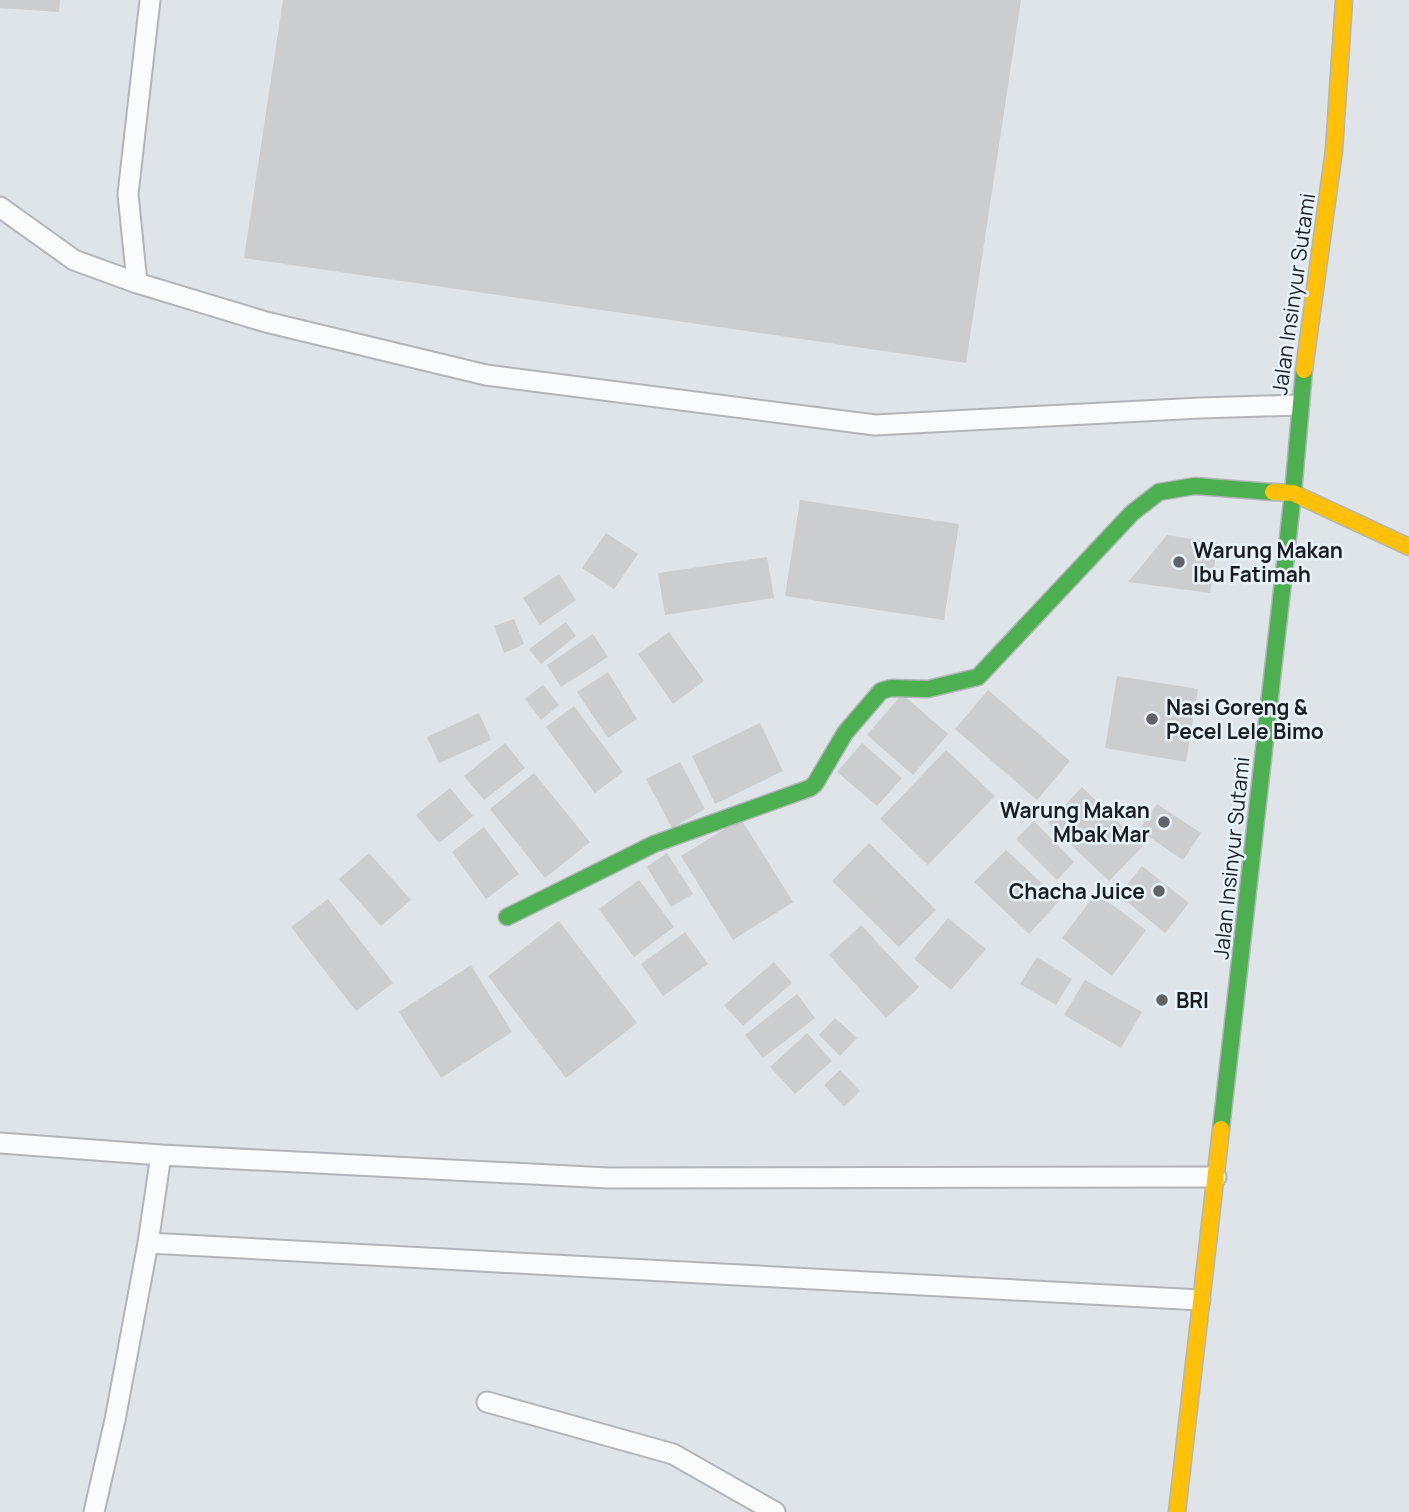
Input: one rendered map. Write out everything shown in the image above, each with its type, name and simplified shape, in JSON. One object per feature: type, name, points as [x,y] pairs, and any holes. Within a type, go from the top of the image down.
[{"type":"main road","name":"Jalan Insinyur Sutami","points":[[1177,1512],[1293,493],[1299,405],[1334,150],[1344,0]]},
{"type":"main road","points":[[507,917],[654,844],[810,788],[845,733],[874,696],[891,688],[928,689],[978,677],[1132,513],[1159,492],[1195,485],[1293,493],[1409,547]]},
{"type":"lane","points":[[137,283],[128,194],[150,0]]},
{"type":"lane","points":[[0,207],[74,260],[137,283],[266,322],[486,375],[875,425],[1299,405]]},
{"type":"lane","points":[[0,1143],[161,1155],[608,1178],[1216,1177]]},
{"type":"lane","points":[[94,1512],[115,1420],[148,1243],[161,1155]]},
{"type":"lane","points":[[148,1243],[1200,1300]]},
{"type":"lane","points":[[487,1402],[673,1454],[775,1512]]},
{"type":"building","points":[[0,0],[60,0],[59,12],[0,8]]},
{"type":"building","points":[[283,0],[1021,0],[966,363],[244,258]]},
{"type":"building","points":[[800,500],[959,524],[944,620],[785,596]]},
{"type":"building","points":[[606,533],[638,554],[614,589],[582,568]]},
{"type":"building","name":"Warung Makan Ibu Fatimah","points":[[1167,535],[1218,543],[1210,593],[1128,582]]},
{"type":"building","points":[[767,557],[774,598],[665,615],[658,573]]},
{"type":"building","points":[[559,574],[576,600],[540,625],[523,598]]},
{"type":"building","points":[[514,619],[524,644],[504,653],[494,626]]},
{"type":"building","points":[[566,622],[576,636],[541,664],[529,649]]},
{"type":"building","points":[[669,632],[704,681],[673,704],[638,654]]},
{"type":"building","points":[[593,634],[608,657],[561,687],[547,665]]},
{"type":"building","points":[[608,672],[637,719],[608,738],[577,692]]},
{"type":"building","name":"Nasi Goreng & Pecel Lele Bimo","points":[[1117,676],[1198,689],[1186,762],[1105,748]]},
{"type":"building","points":[[543,685],[559,705],[541,720],[525,699]]},
{"type":"building","points":[[988,690],[1070,761],[1037,800],[955,729]]},
{"type":"building","points":[[902,694],[948,734],[913,775],[867,735]]},
{"type":"building","points":[[574,706],[623,772],[595,793],[546,727]]},
{"type":"building","points":[[479,713],[491,740],[439,763],[427,737]]},
{"type":"building","points":[[760,723],[783,771],[715,804],[692,756]]},
{"type":"building","points":[[505,743],[525,768],[484,800],[464,776]]},
{"type":"building","points":[[862,743],[902,778],[877,806],[837,772]]},
{"type":"building","points":[[946,750],[995,796],[928,865],[880,819]]},
{"type":"building","points":[[680,762],[705,809],[672,828],[646,779]]},
{"type":"building","points":[[534,773],[590,842],[545,878],[490,809]]},
{"type":"building","points":[[1082,787],[1143,846],[1109,881],[1048,823]]},
{"type":"building","points":[[450,788],[473,816],[439,843],[416,815]]},
{"type":"building","points":[[1157,804],[1201,833],[1183,860],[1139,830]]},
{"type":"building","points":[[741,819],[793,902],[733,940],[681,856]]},
{"type":"building","points":[[1034,821],[1074,862],[1057,880],[1016,839]]},
{"type":"building","points":[[484,827],[519,874],[486,899],[452,852]]},
{"type":"building","points":[[869,843],[936,910],[899,947],[832,881]]},
{"type":"building","points":[[1006,850],[1060,900],[1029,934],[974,882]]},
{"type":"building","points":[[369,853],[411,900],[381,926],[339,879]]},
{"type":"building","points":[[667,853],[693,894],[671,907],[647,867]]},
{"type":"building","points":[[1142,866],[1189,903],[1165,933],[1119,895]]},
{"type":"building","points":[[639,880],[674,927],[634,957],[599,909]]},
{"type":"building","points":[[1096,893],[1146,930],[1112,976],[1062,938]]},
{"type":"building","points":[[328,899],[393,983],[356,1011],[291,927]]},
{"type":"building","points":[[948,918],[986,949],[951,990],[914,959]]},
{"type":"building","points":[[559,921],[637,1023],[566,1078],[488,976]]},
{"type":"building","points":[[861,925],[919,987],[886,1018],[829,955]]},
{"type":"building","points":[[685,932],[708,964],[663,996],[641,964]]},
{"type":"building","points":[[1037,957],[1072,979],[1056,1005],[1020,984]]},
{"type":"building","points":[[774,962],[792,983],[743,1026],[724,1005]]},
{"type":"building","points":[[471,965],[512,1032],[441,1078],[399,1012]]},
{"type":"building","points":[[1085,980],[1142,1012],[1121,1048],[1064,1015]]},
{"type":"building","points":[[797,994],[815,1018],[763,1058],[745,1035]]},
{"type":"building","points":[[835,1018],[857,1038],[840,1056],[819,1035]]},
{"type":"building","points":[[807,1033],[832,1061],[795,1094],[770,1067]]},
{"type":"building","points":[[840,1070],[860,1091],[844,1107],[824,1085]]},
{"type":"traffic: fast","points":[[1221,1129],[1293,493],[1304,370]]},
{"type":"traffic: fast","points":[[507,917],[654,844],[810,788],[845,733],[881,691],[891,688],[928,689],[978,677],[1132,513],[1159,492],[1195,486],[1273,492]]},
{"type":"traffic: slow","points":[[1304,370],[1334,150],[1344,0]]},
{"type":"traffic: slow","points":[[1273,492],[1293,493],[1409,547]]},
{"type":"traffic: slow","points":[[1177,1512],[1221,1129]]},
{"type":"place","name":"Warung Makan Ibu Fatimah","points":[[1179,562]]},
{"type":"place","name":"Nasi Goreng & Pecel Lele Bimo","points":[[1152,719]]},
{"type":"place","name":"Warung Makan Mbak Mar","points":[[1164,822]]},
{"type":"place","name":"Chacha Juice","points":[[1159,891]]},
{"type":"place","name":"BRI","points":[[1162,1000]]}]
